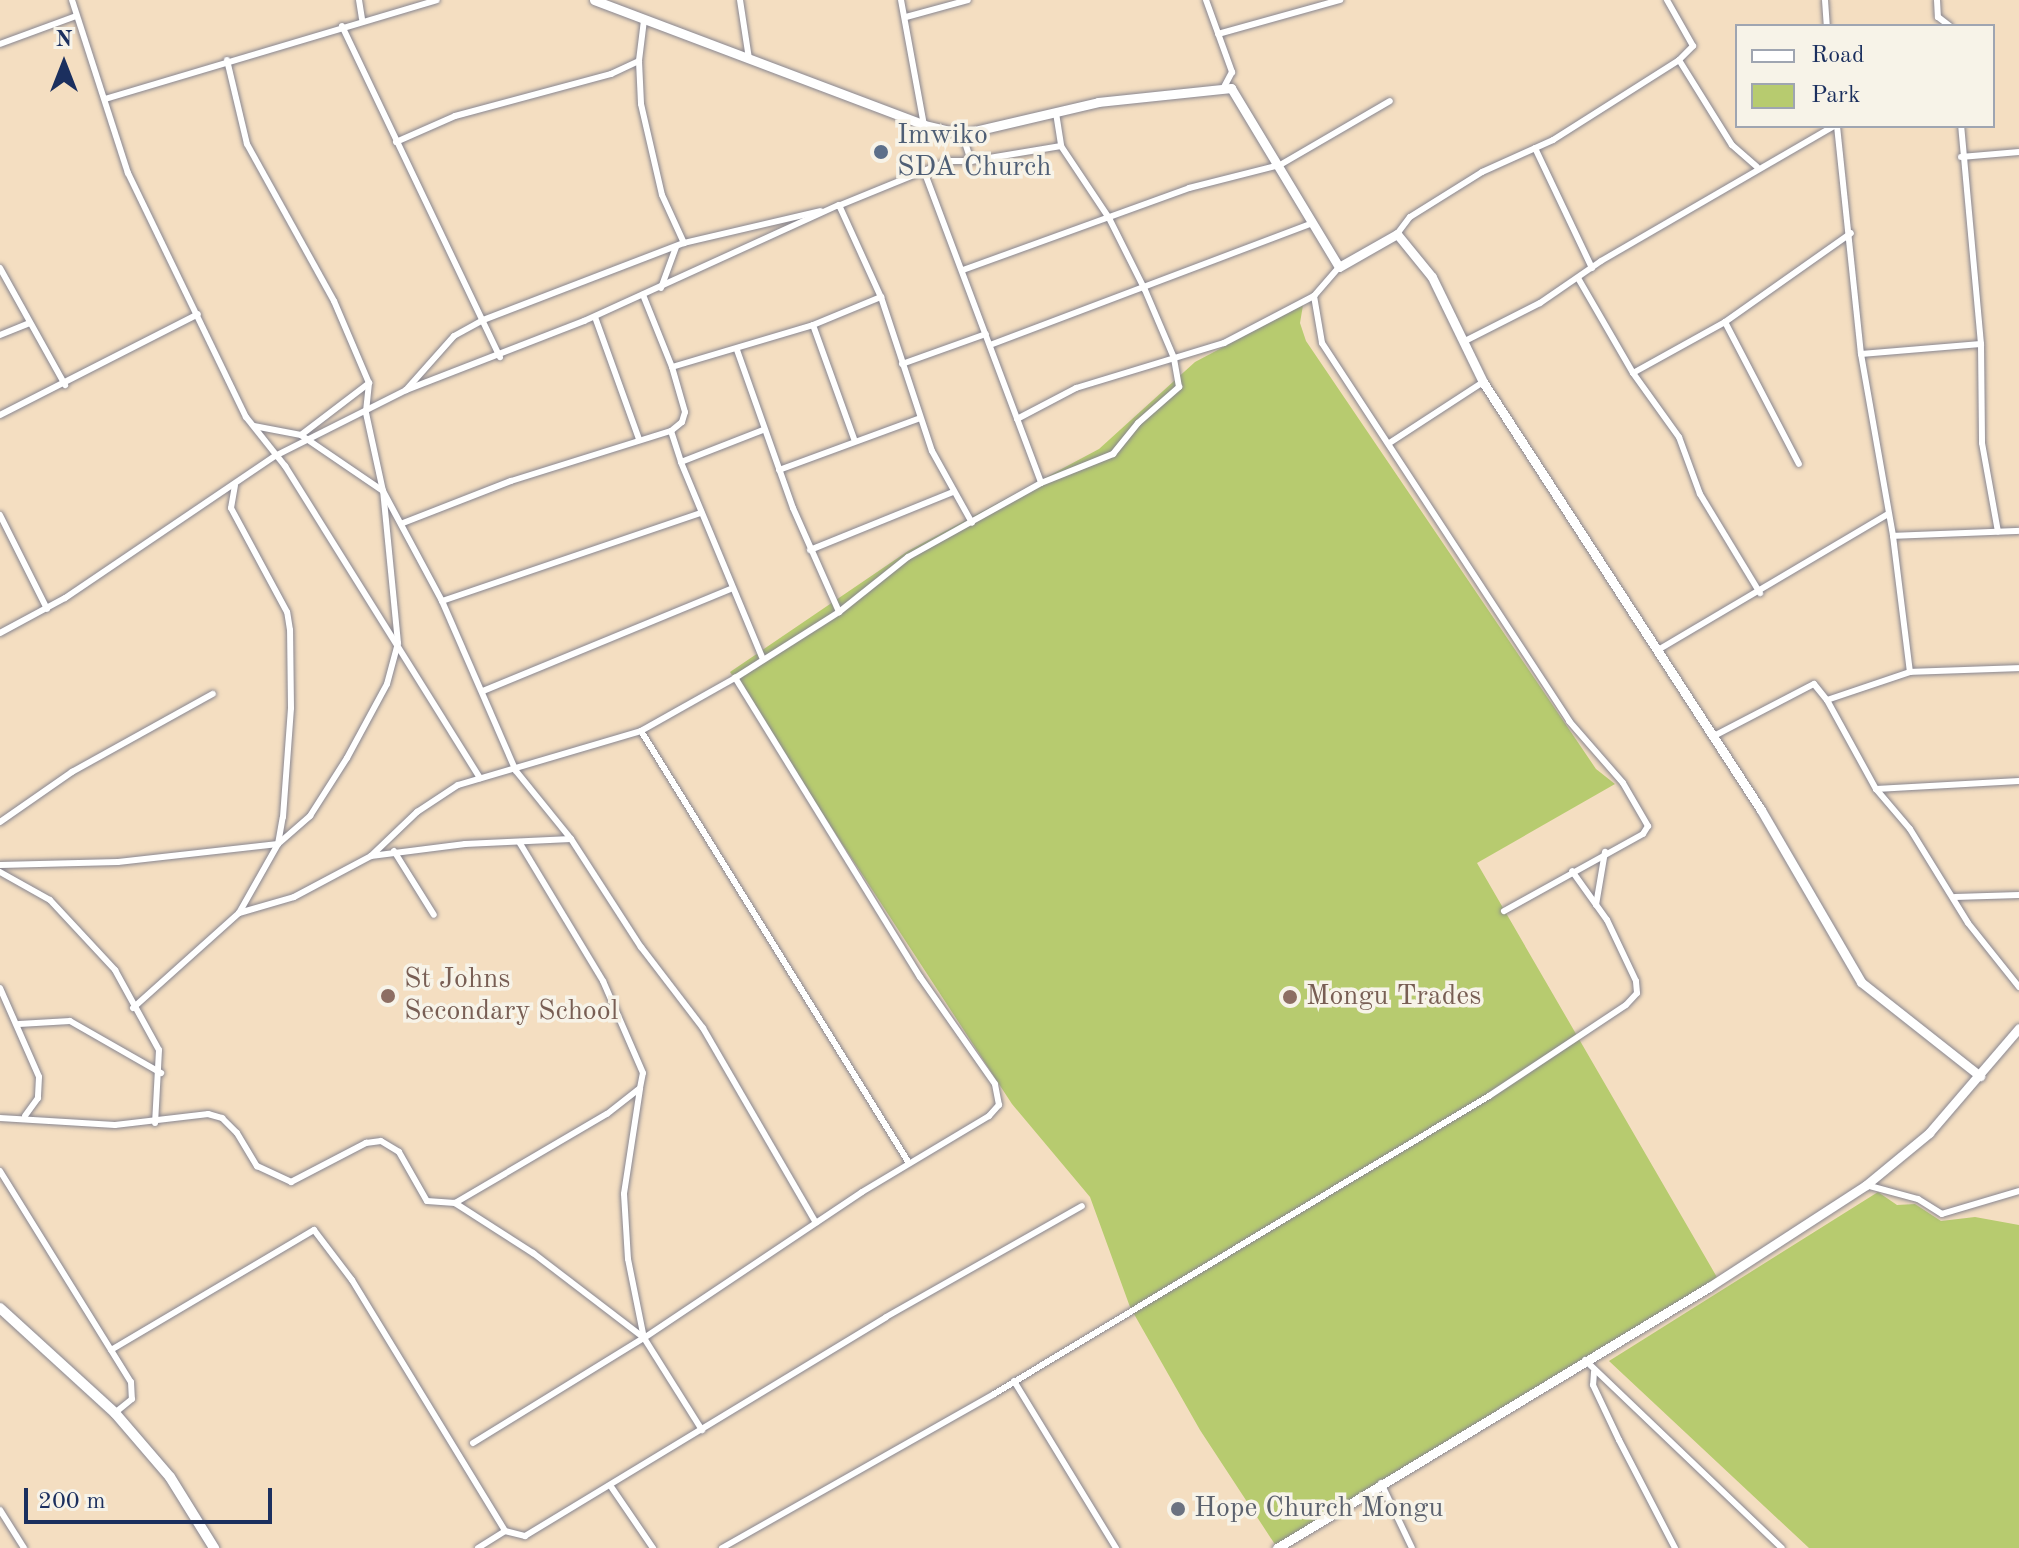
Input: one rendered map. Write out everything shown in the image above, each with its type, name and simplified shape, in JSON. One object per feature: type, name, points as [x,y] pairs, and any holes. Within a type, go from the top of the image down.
[{"type":"main road","points":[[594,0],[924,125],[962,134],[1098,102],[1231,88],[1339,267],[1397,234],[1432,277],[1483,382],[1658,650],[1865,987],[1980,1076]]},
{"type":"main road","points":[[1277,1548],[1866,1185],[1929,1133],[2019,1028]]},
{"type":"main road","points":[[0,1308],[115,1413],[170,1477],[214,1548]]},
{"type":"street","points":[[72,0],[128,173],[254,426],[398,643],[480,778]]},
{"type":"street","points":[[359,0],[362,19]]},
{"type":"street","points":[[105,99],[362,19],[437,0]]},
{"type":"street","points":[[740,0],[749,60]]},
{"type":"street","points":[[901,0],[924,125]]},
{"type":"street","points":[[906,17],[968,0]]},
{"type":"street","points":[[1206,0],[1232,72],[1224,87]]},
{"type":"street","points":[[1397,234],[1410,217],[1482,172],[1535,148],[1679,60],[1693,46],[1667,0]]},
{"type":"street","points":[[1825,0],[1827,24]]},
{"type":"street","points":[[1937,0],[1939,24]]},
{"type":"street","points":[[1218,34],[1334,1]]},
{"type":"street","points":[[0,44],[76,16]]},
{"type":"street","points":[[1938,17],[1947,24]]},
{"type":"street","points":[[644,20],[639,61],[650,153],[684,243]]},
{"type":"street","points":[[342,26],[500,357]]},
{"type":"street","points":[[133,1008],[239,913],[278,844],[310,816],[347,758],[387,684],[398,643],[383,491],[366,413],[369,383],[334,301],[247,144],[227,60]]},
{"type":"street","points":[[1679,60],[1732,145],[1757,167]]},
{"type":"street","points":[[396,142],[455,116],[611,74],[639,61]]},
{"type":"street","points":[[963,270],[1189,188],[1280,165],[1390,101]]},
{"type":"street","points":[[239,913],[294,897],[371,856],[417,812],[458,785],[516,771],[641,731],[735,678],[762,657],[839,612],[908,557],[1041,483],[1113,454],[1138,423],[1179,387],[1174,358],[1145,290],[1109,218],[1061,146],[1056,113]]},
{"type":"street","points":[[1465,341],[1578,278],[1757,167],[1831,128]]},
{"type":"street","points":[[1835,128],[1851,233],[1861,354],[1893,536],[1910,672]]},
{"type":"street","points":[[1961,128],[1961,157],[1981,344],[1982,443],[1998,532]]},
{"type":"street","points":[[962,134],[971,161]]},
{"type":"street","points":[[0,633],[47,609],[275,456],[366,413],[406,390],[500,357],[595,317],[839,205],[948,161],[971,161],[1061,146]]},
{"type":"street","points":[[1535,148],[1592,268]]},
{"type":"street","points":[[1961,157],[2019,152]]},
{"type":"street","points":[[924,171],[1041,483]]},
{"type":"street","points":[[406,390],[454,336],[483,320],[684,243],[839,205]]},
{"type":"street","points":[[839,205],[881,297],[920,418],[953,492],[972,523]]},
{"type":"street","points":[[990,345],[1063,314],[1145,290],[1313,223]]},
{"type":"street","points":[[1633,373],[1725,322],[1851,233]]},
{"type":"street","points":[[661,288],[676,247]]},
{"type":"street","points":[[1017,419],[1076,388],[1224,343],[1314,296],[1339,267]]},
{"type":"street","points":[[0,268],[65,385]]},
{"type":"street","points":[[1578,278],[1633,373],[1679,437],[1700,494],[1760,593]]},
{"type":"street","points":[[403,523],[639,439],[671,431],[685,412],[672,367],[643,295]]},
{"type":"street","points":[[1314,296],[1322,343],[1391,442],[1569,721],[1642,813],[1648,826],[1643,834],[1605,852],[1504,911]]},
{"type":"street","points":[[672,367],[813,325],[881,297]]},
{"type":"street","points":[[0,415],[65,385],[198,314]]},
{"type":"street","points":[[595,317],[639,439]]},
{"type":"street","points":[[1725,322],[1799,464]]},
{"type":"street","points":[[0,335],[29,323]]},
{"type":"street","points":[[813,325],[854,439]]},
{"type":"street","points":[[902,364],[986,334]]},
{"type":"street","points":[[1861,354],[1981,344]]},
{"type":"street","points":[[737,350],[763,430],[810,550],[839,612]]},
{"type":"street","points":[[1391,442],[1483,382]]},
{"type":"street","points":[[301,435],[369,383]]},
{"type":"street","points":[[779,470],[854,439],[920,418]]},
{"type":"street","points":[[254,426],[301,435],[311,440],[383,491],[403,523],[442,601],[516,771],[571,839],[641,947],[703,1028],[816,1223]]},
{"type":"street","points":[[681,462],[763,430]]},
{"type":"street","points":[[671,431],[731,589],[762,657]]},
{"type":"street","points":[[235,485],[231,508],[287,612],[290,630],[290,750],[278,844]]},
{"type":"street","points":[[810,550],[953,492]]},
{"type":"street","points":[[442,601],[701,513]]},
{"type":"street","points":[[1658,650],[1760,593],[1888,514]]},
{"type":"street","points":[[0,515],[47,609]]},
{"type":"street","points":[[1893,536],[2019,531]]},
{"type":"street","points":[[483,691],[731,589]]},
{"type":"street","points":[[1827,700],[1910,672],[2019,668]]},
{"type":"street","points":[[473,1443],[644,1338],[909,1163],[989,1116],[999,1105],[999,1093],[911,963],[735,678]]},
{"type":"street","points":[[1712,737],[1814,684],[1827,700],[1876,789],[1918,839],[1968,923],[2019,987]]},
{"type":"street","points":[[0,822],[59,780],[213,694]]},
{"type":"street","points":[[641,731],[909,1163]]},
{"type":"street","points":[[1876,789],[2019,781]]},
{"type":"street","points":[[371,856],[394,851],[571,839]]},
{"type":"street","points":[[519,842],[558,902],[636,1048],[643,1073],[624,1194],[628,1259],[644,1338]]},
{"type":"street","points":[[0,865],[118,862],[278,844]]},
{"type":"street","points":[[394,851],[434,915]]},
{"type":"street","points":[[1596,905],[1605,852]]},
{"type":"street","points":[[722,1548],[1014,1381],[1489,1096],[1626,1005],[1637,993],[1636,981],[1596,905],[1572,871]]},
{"type":"street","points":[[0,872],[50,900],[115,970],[133,1008],[159,1050],[161,1073],[155,1123]]},
{"type":"street","points":[[1955,897],[2019,895]]},
{"type":"street","points":[[0,988],[19,1024],[39,1077],[38,1098],[25,1116]]},
{"type":"street","points":[[19,1024],[70,1021],[161,1073]]},
{"type":"street","points":[[455,1203],[607,1114],[640,1088]]},
{"type":"street","points":[[0,1118],[25,1116],[115,1125],[155,1123],[208,1114],[222,1118],[257,1166],[291,1182],[366,1143],[381,1141],[399,1152],[427,1201],[455,1203],[533,1253],[644,1338],[702,1430]]},
{"type":"street","points":[[0,1171],[135,1393],[115,1413]]},
{"type":"street","points":[[1866,1185],[1918,1199],[1942,1214],[2019,1191]]},
{"type":"street","points":[[111,1350],[314,1230],[352,1280],[505,1531],[525,1536],[612,1488],[702,1430],[1082,1206]]},
{"type":"street","points":[[1585,1360],[1594,1372],[1782,1548]]},
{"type":"street","points":[[1594,1372],[1593,1385],[1675,1548]]},
{"type":"street","points":[[1014,1381],[1116,1548]]},
{"type":"street","points":[[1381,1483],[1412,1548]]},
{"type":"street","points":[[612,1488],[653,1548]]},
{"type":"street","points":[[0,1510],[24,1548]]},
{"type":"street","points":[[478,1548],[505,1531]]},
{"type":"green space","points":[[1303,305],[1300,323],[1306,341],[1596,769],[1615,784],[1477,863],[1718,1279],[1276,1546],[1200,1430],[1130,1307],[1090,1197],[1012,1104],[730,672],[908,551],[1099,449],[1195,362]]},
{"type":"green space","points":[[1878,1192],[1897,1205],[1915,1204],[1941,1221],[1975,1217],[2019,1225],[2019,1548],[1809,1548],[1609,1361]]},
{"type":"place","name":"Imwiko SDA Church","points":[[881,152]]},
{"type":"place","name":"St Johns Secondary School","points":[[388,996]]},
{"type":"place","name":"Mongu Trades","points":[[1290,997]]},
{"type":"place","name":"Hope Church Mongu","points":[[1178,1509]]}]
